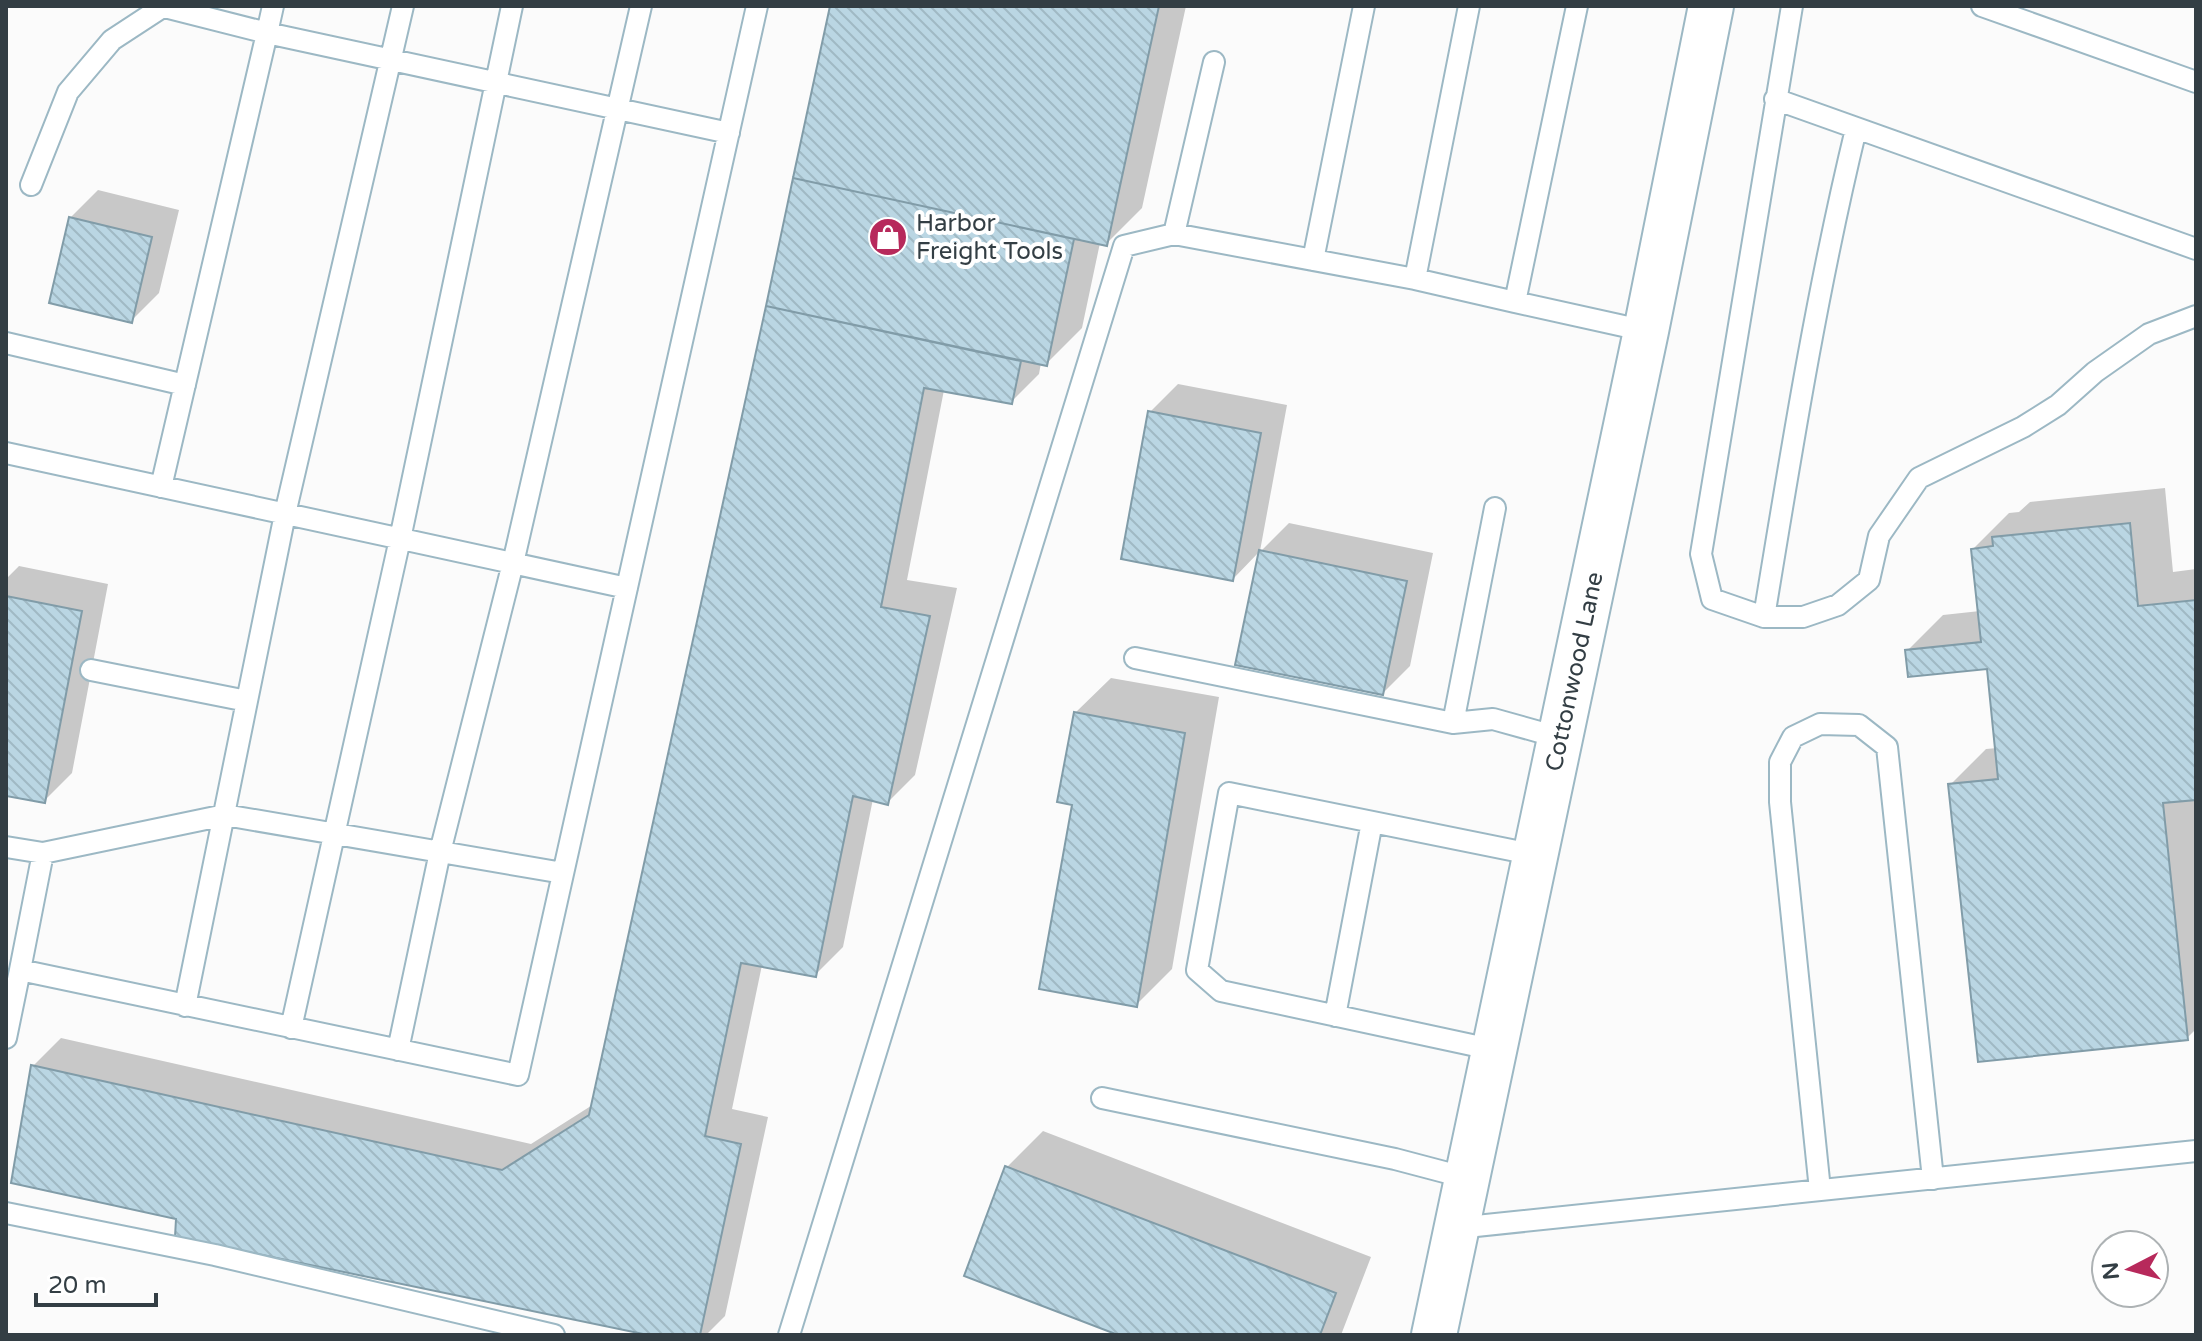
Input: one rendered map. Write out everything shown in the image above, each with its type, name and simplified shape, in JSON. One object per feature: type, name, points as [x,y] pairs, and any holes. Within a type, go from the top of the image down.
[{"type":"street","name":"Cottonwood Lane","points":[[1434,1335],[1646,331],[1711,6]]},
{"type":"lane","points":[[161,487],[273,6]]},
{"type":"lane","points":[[185,1006],[285,514],[403,6]]},
{"type":"lane","points":[[291,1028],[400,539],[512,6]]},
{"type":"lane","points":[[398,1050],[440,852],[513,563],[641,6]]},
{"type":"lane","points":[[20,970],[518,1075],[757,6]]},
{"type":"lane","points":[[1313,260],[1364,6]]},
{"type":"lane","points":[[1415,279],[1469,6]]},
{"type":"lane","points":[[1515,302],[1577,6]]},
{"type":"lane","points":[[1792,6],[1701,554],[1712,599],[1764,617],[1803,617],[1838,605],[1869,580],[1879,536],[1919,478],[2023,427],[2058,405],[2095,372],[2149,334],[2196,316]]},
{"type":"lane","points":[[1982,6],[2196,82]]},
{"type":"lane","points":[[31,185],[68,92],[112,40],[161,7],[267,33],[729,133]]},
{"type":"lane","points":[[1174,234],[1214,62]]},
{"type":"lane","points":[[1775,99],[2196,249]]},
{"type":"lane","points":[[1764,617],[1806,361],[1834,217],[1856,129]]},
{"type":"lane","points":[[789,1335],[1124,246],[1174,234],[1415,279],[1646,331]]},
{"type":"lane","points":[[6,343],[185,385]]},
{"type":"lane","points":[[6,453],[627,588]]},
{"type":"lane","points":[[1453,723],[1495,508]]},
{"type":"lane","points":[[1135,658],[1453,723],[1493,719],[1561,738]]},
{"type":"lane","points":[[91,670],[247,701]]},
{"type":"lane","points":[[1820,1190],[1780,802],[1780,762],[1793,737],[1820,724],[1859,725],[1887,747],[1933,1179]]},
{"type":"lane","points":[[1495,1050],[1221,991],[1197,970],[1229,793],[1536,855]]},
{"type":"lane","points":[[6,847],[43,853],[225,815],[563,873]]},
{"type":"lane","points":[[1335,1016],[1372,822]]},
{"type":"lane","points":[[6,1038],[43,853]]},
{"type":"lane","points":[[1102,1098],[1380,1156],[1467,1178]]},
{"type":"lane","points":[[1457,1228],[2196,1151]]},
{"type":"lane","points":[[6,1213],[215,1255],[554,1335]]},
{"type":"building","points":[[830,6],[1159,6],[1107,246],[793,178]]},
{"type":"building","points":[[793,178],[1074,239],[1047,366],[766,306]]},
{"type":"building","points":[[69,217],[152,237],[132,323],[49,303]]},
{"type":"building","points":[[766,306],[1021,361],[1012,404],[924,388],[881,607],[930,616],[888,805],[853,796],[816,977],[741,963],[705,1136],[741,1144],[700,1335],[648,1335],[175,1237],[176,1219],[11,1183],[31,1065],[502,1170],[589,1115]]},
{"type":"building","points":[[1148,411],[1261,433],[1233,581],[1121,559]]},
{"type":"building","points":[[2130,523],[2138,606],[2196,600],[2196,800],[2163,803],[2188,1040],[1978,1062],[1948,784],[1998,779],[1987,669],[1908,677],[1905,650],[1981,642],[1971,549],[1993,546],[1992,537]]},
{"type":"building","points":[[1259,550],[1407,581],[1383,695],[1235,665]]},
{"type":"building","points":[[6,596],[82,611],[45,803],[6,796]]},
{"type":"building","points":[[1074,712],[1185,733],[1137,1007],[1039,989],[1072,805],[1057,802]]},
{"type":"building","points":[[1005,1166],[1336,1293],[1320,1335],[1118,1335],[964,1276]]},
{"type":"place","name":"Harbor Freight Tools","points":[[888,237]]}]
